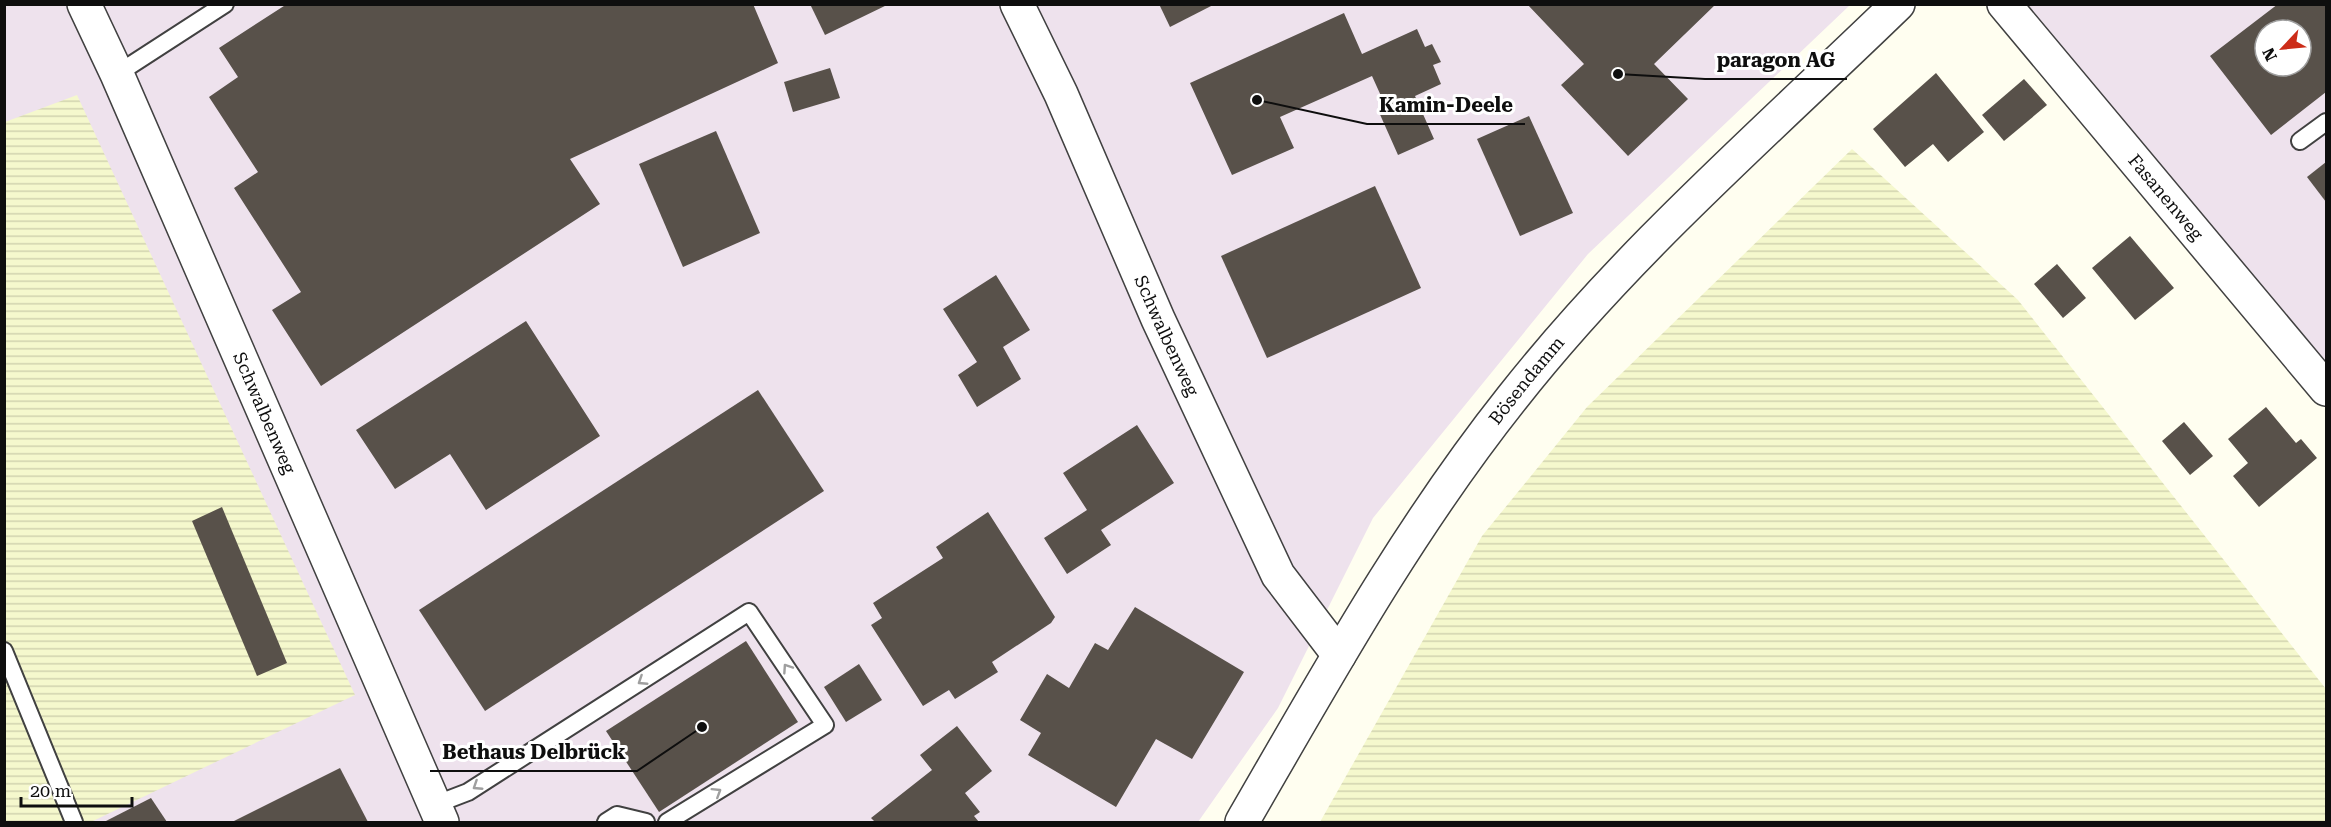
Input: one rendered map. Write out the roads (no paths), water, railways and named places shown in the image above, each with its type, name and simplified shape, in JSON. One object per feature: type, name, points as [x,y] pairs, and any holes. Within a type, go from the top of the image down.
[{"type":"street","name":"Schwalbenweg","points":[[84,4],[117,74],[438,814]]},
{"type":"street","name":"Schwalbenweg","points":[[1017,4],[1061,94],[1158,319],[1278,575],[1339,655]]},
{"type":"street","name":"Bösendamm","points":[[1242,822],[1339,655],[1419,524],[1520,388],[1618,275],[1898,4]]},
{"type":"street","name":"Fasanenweg","points":[[2004,4],[2326,389]]},
{"type":"lane","points":[[117,74],[225,4]]},
{"type":"lane","points":[[2300,141],[2326,122]]},
{"type":"lane","points":[[438,814],[468,792],[749,612],[825,725],[668,822]]},
{"type":"lane","points":[[4,651],[74,822]]},
{"type":"lane","points":[[606,822],[617,815],[646,822]]},
{"type":"place","name":"paragon AG","points":[[1618,74]]},
{"type":"place","name":"Kamin-Deele","points":[[1257,100]]},
{"type":"place","name":"Bethaus Delbrück","points":[[702,727]]}]
